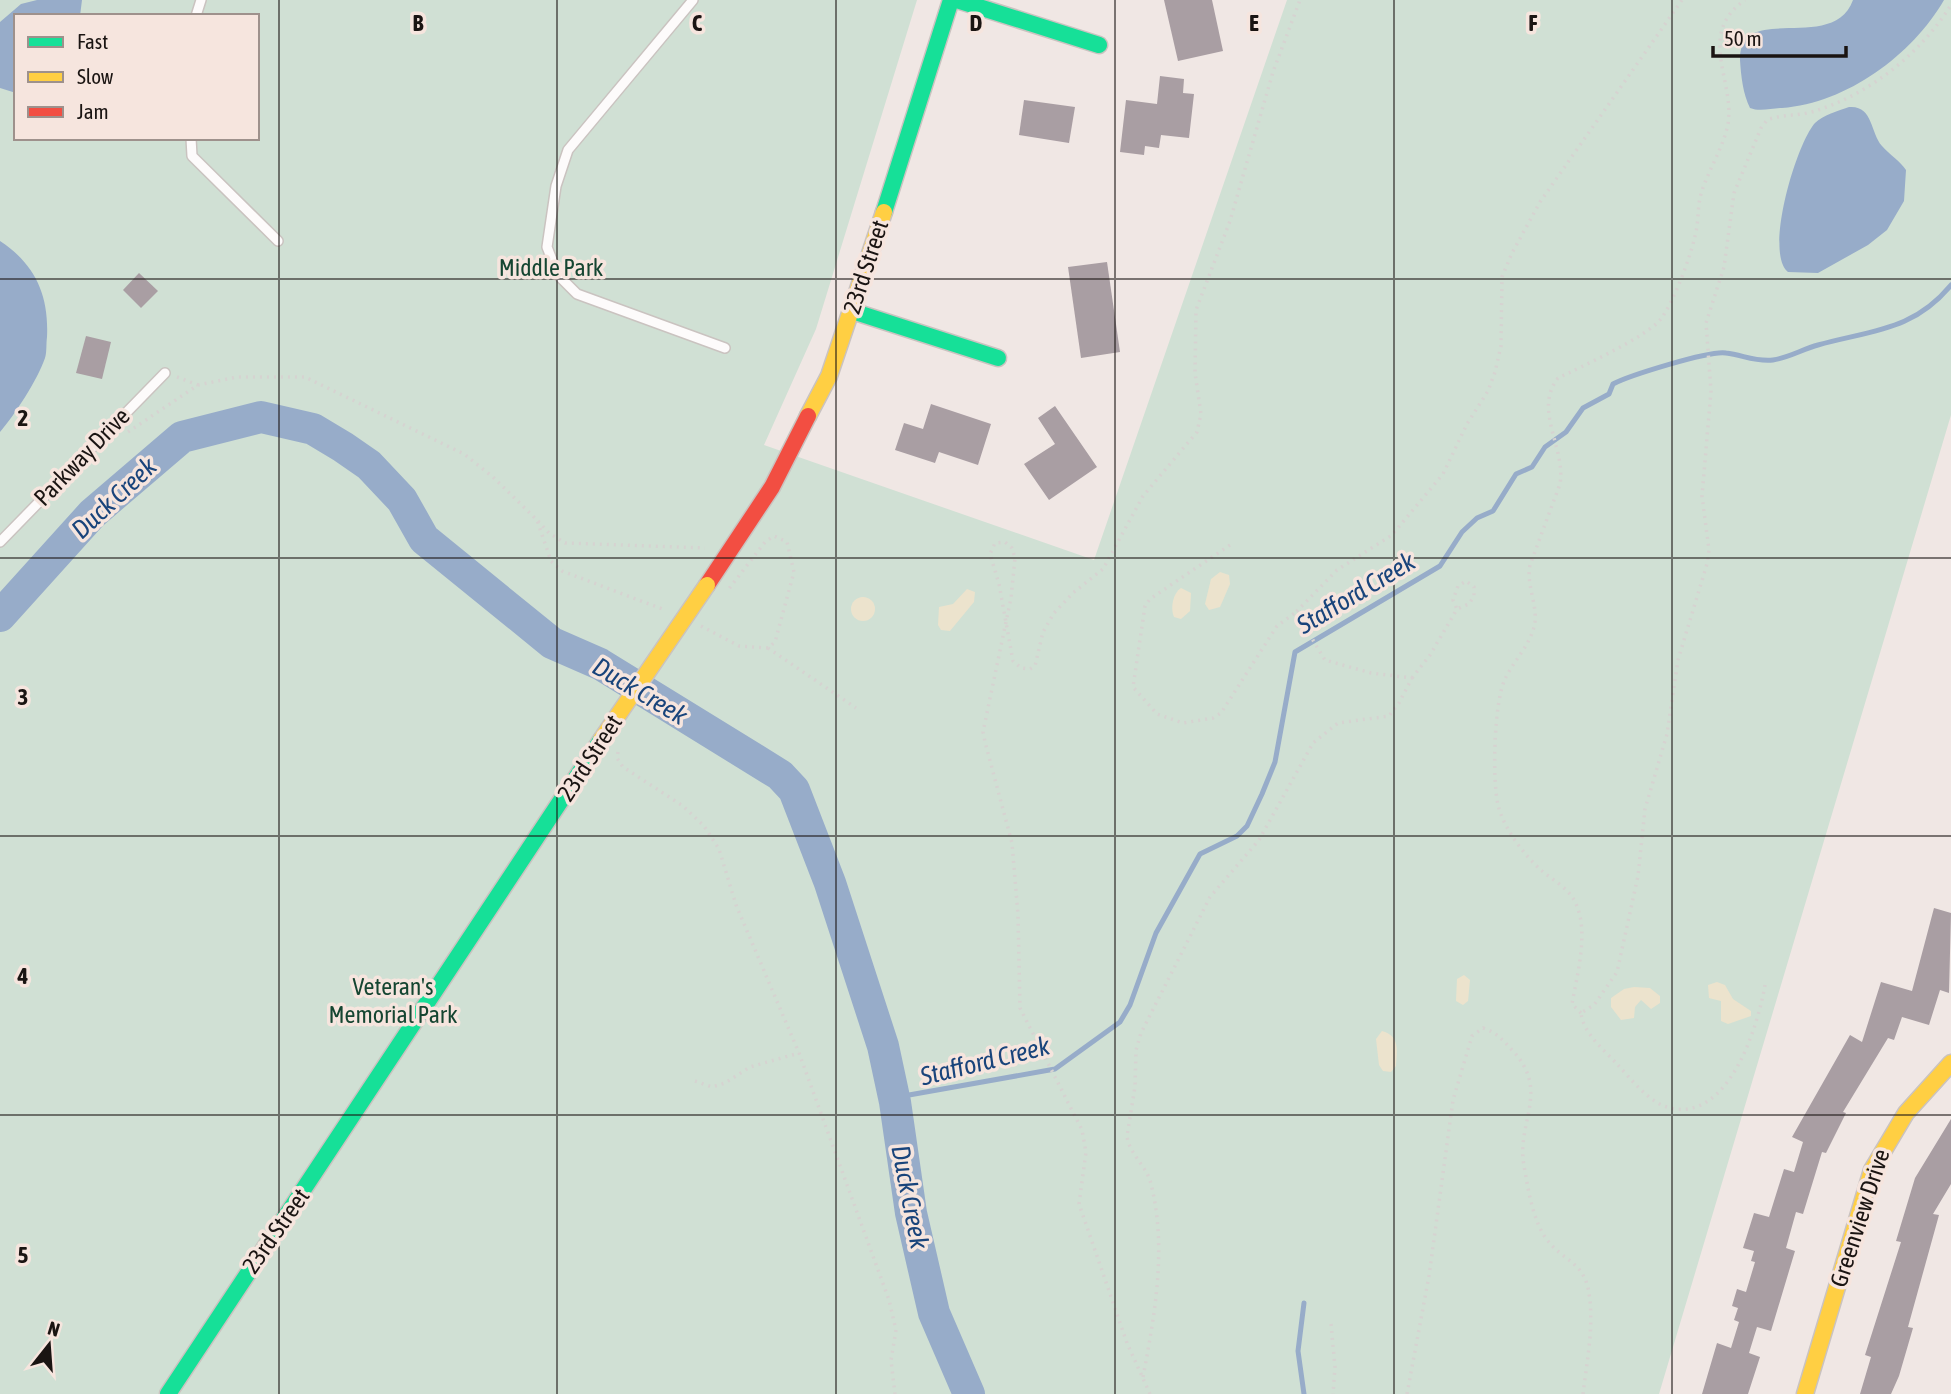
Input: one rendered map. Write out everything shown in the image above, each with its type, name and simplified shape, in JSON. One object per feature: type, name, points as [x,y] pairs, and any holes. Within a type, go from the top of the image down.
[{"type":"street","points":[[954,0],[1099,46]]},
{"type":"street","name":"23rd Street","points":[[168,1394],[200,1342],[346,1129],[601,740],[714,590],[779,476],[829,376],[954,0]]},
{"type":"street","points":[[852,312],[998,358]]},
{"type":"street","name":"Greenview Drive","points":[[1805,1394],[1872,1170],[1886,1138],[1922,1092],[1951,1063]]},
{"type":"lane","points":[[693,0],[568,150],[556,186],[547,247],[558,275],[576,294],[725,348]]},
{"type":"lane","points":[[191,140],[192,156],[278,241]]},
{"type":"lane","name":"Parkway Drive","points":[[0,541],[165,373]]},
{"type":"path","points":[[1150,1394],[1127,1343],[1079,1204],[1085,1142],[1020,1007],[1018,915],[1012,843],[983,732],[1005,628],[1015,558],[1009,545],[1000,542],[995,543],[990,554],[999,584],[1005,628],[1013,661],[1021,668],[1030,669],[1035,666],[1043,632],[1054,613],[1073,593],[1103,569],[1143,496],[1197,432],[1201,414],[1195,373],[1196,310],[1230,222],[1273,72],[1300,0]]},
{"type":"path","points":[[1230,545],[1150,599],[1145,606],[1133,682],[1145,705],[1157,714],[1176,722],[1213,718],[1227,706],[1277,626],[1296,612],[1337,570],[1392,535],[1443,474],[1466,424],[1488,391],[1495,372],[1502,346],[1502,277],[1512,253],[1540,202],[1682,0]]},
{"type":"path","points":[[1745,0],[1728,17],[1720,42],[1719,57],[1730,104],[1728,123],[1702,190],[1696,235],[1661,319],[1648,333],[1558,378],[1549,392],[1548,408],[1560,461],[1560,484],[1535,545],[1528,574],[1535,621],[1499,695],[1496,789],[1499,807],[1519,845],[1576,903],[1580,937],[1573,1004],[1581,1013],[1581,1021],[1591,1036],[1628,1076],[1660,1104],[1679,1109],[1711,1097],[1731,1077],[1753,1040],[1765,985]]},
{"type":"path","points":[[1581,1013],[1594,1005],[1617,972],[1638,876],[1644,809],[1667,734],[1678,660],[1707,564],[1709,550],[1702,480],[1710,424],[1711,375],[1706,332],[1724,267],[1734,193],[1763,124],[1772,118],[1823,108],[1877,79],[1923,43],[1951,5]]},
{"type":"path","points":[[165,373],[198,384]]},
{"type":"path","points":[[120,441],[170,401],[198,384],[237,377],[306,377],[464,454],[494,477],[549,533],[565,543],[705,548]]},
{"type":"path","points":[[537,520],[551,561],[562,570],[674,614]]},
{"type":"path","points":[[714,590],[734,586],[765,542],[774,536],[787,542],[794,572],[775,642],[768,648]]},
{"type":"path","points":[[1143,1377],[1159,1283],[1151,1182],[1128,1144],[1127,1136],[1134,1096],[1136,1050],[1141,1032],[1210,897],[1259,841],[1313,743],[1338,723],[1389,716],[1457,609],[1469,604],[1474,596],[1474,587],[1466,581],[1458,586],[1455,593],[1453,600],[1457,609]]},
{"type":"path","points":[[1296,612],[1325,660],[1371,673],[1412,678]]},
{"type":"path","points":[[696,624],[738,646],[768,648],[856,708]]},
{"type":"path","points":[[620,747],[617,758],[624,766],[683,806],[704,826],[719,849],[736,905],[799,1053],[889,1300],[896,1330],[891,1360],[895,1394]]},
{"type":"path","points":[[1407,1394],[1431,1263],[1453,1100],[1472,1036],[1483,1028],[1500,1037],[1529,1072],[1532,1099],[1523,1163],[1530,1194],[1540,1227],[1548,1242],[1572,1260],[1585,1275],[1590,1325],[1583,1394]]},
{"type":"path","points":[[695,1081],[712,1087],[725,1083],[750,1067],[799,1053]]},
{"type":"path","points":[[1331,1324],[1335,1367],[1333,1394]]},
{"type":"green space","points":[[0,0],[917,0],[816,329],[764,445],[1094,560],[1287,0],[1951,0],[1951,415],[1659,1394],[0,1394]]},
{"type":"sand","points":[[1220,572],[1229,575],[1230,584],[1220,607],[1209,610],[1205,604],[1211,579]]},
{"type":"sand","points":[[1181,588],[1191,593],[1190,611],[1181,619],[1174,617],[1172,609],[1174,597]]},
{"type":"sand","points":[[967,589],[975,592],[974,602],[950,631],[941,630],[938,625],[939,607],[953,604]]},
{"type":"sand","points":[[863,597],[871,601],[875,609],[871,617],[863,621],[855,617],[851,609],[855,601]]},
{"type":"sand","points":[[1464,975],[1470,980],[1468,1001],[1463,1005],[1456,1001],[1457,979]]},
{"type":"sand","points":[[1717,982],[1725,985],[1733,999],[1751,1011],[1751,1016],[1728,1024],[1721,1021],[1721,1001],[1709,998],[1708,985]]},
{"type":"sand","points":[[1650,988],[1660,996],[1660,1003],[1651,1009],[1641,1000],[1635,1007],[1634,1018],[1621,1020],[1611,1007],[1611,998],[1624,989]]},
{"type":"sand","points":[[1382,1031],[1392,1036],[1396,1044],[1396,1066],[1391,1072],[1383,1071],[1379,1065],[1376,1039]]},
{"type":"water","points":[[37,0],[82,0],[80,14],[14,14],[14,92],[0,88],[0,22],[21,4]]},
{"type":"water","points":[[1853,0],[1944,0],[1931,20],[1896,57],[1853,86],[1806,104],[1766,110],[1750,108],[1741,72],[1740,60],[1744,42],[1754,33],[1770,29],[1827,24],[1842,16]]},
{"type":"water","points":[[1849,107],[1863,110],[1882,146],[1906,170],[1904,201],[1887,230],[1868,245],[1818,273],[1788,272],[1781,261],[1781,222],[1785,198],[1799,152],[1818,120]]},
{"type":"water","points":[[0,241],[22,260],[37,282],[45,308],[47,337],[46,356],[42,367],[19,407],[0,432]]},
{"type":"building","points":[[1164,0],[1212,0],[1223,51],[1178,61]]},
{"type":"building","points":[[1160,76],[1184,79],[1183,93],[1194,94],[1189,138],[1161,135],[1159,148],[1145,146],[1144,155],[1120,152],[1126,100],[1157,104]]},
{"type":"building","points":[[1024,100],[1075,107],[1069,143],[1019,135]]},
{"type":"building","points":[[1107,262],[1120,352],[1081,358],[1068,267]]},
{"type":"building","points":[[139,273],[158,291],[141,308],[123,290]]},
{"type":"building","points":[[86,336],[111,342],[102,379],[76,373]]},
{"type":"building","points":[[931,404],[991,424],[978,465],[939,452],[935,463],[895,450],[904,423],[923,429]]},
{"type":"building","points":[[1055,406],[1097,467],[1049,500],[1024,464],[1055,444],[1038,418]]},
{"type":"building","points":[[1934,908],[1951,913],[1949,993],[1940,990],[1929,1025],[1902,1017],[1894,1040],[1888,1038],[1843,1112],[1846,1113],[1826,1153],[1822,1152],[1803,1214],[1796,1212],[1786,1248],[1795,1251],[1771,1331],[1757,1327],[1749,1353],[1760,1357],[1748,1394],[1702,1394],[1717,1343],[1731,1348],[1739,1322],[1734,1320],[1738,1308],[1732,1306],[1737,1289],[1746,1292],[1755,1262],[1751,1261],[1754,1251],[1743,1248],[1754,1213],[1769,1217],[1784,1169],[1794,1172],[1803,1142],[1792,1137],[1850,1035],[1862,1042],[1881,982],[1912,991]]},
{"type":"building","points":[[1951,1119],[1951,1184],[1933,1214],[1939,1215],[1908,1327],[1913,1328],[1899,1376],[1891,1394],[1860,1394],[1871,1357],[1865,1355],[1901,1242],[1896,1241],[1915,1178]]},
{"type":"waterway","name":"Stafford Creek","points":[[895,1102],[909,1095],[1055,1069],[1120,1022],[1130,1005],[1156,933],[1200,854],[1237,836],[1247,826],[1275,762],[1295,652],[1440,566],[1462,532],[1477,518],[1493,511],[1516,474],[1532,467],[1545,447],[1566,432],[1583,408],[1609,394],[1613,384],[1704,355],[1726,353],[1773,360],[1818,345],[1874,332],[1922,312],[1951,285]]},
{"type":"waterway","name":"Duck Creek","points":[[0,616],[92,514],[182,437],[261,417],[313,429],[343,447],[369,465],[402,500],[424,539],[552,643],[600,664],[780,775],[794,790],[830,883],[883,1046],[895,1102],[911,1213],[934,1313],[969,1394]]},
{"type":"waterway","points":[[1304,1303],[1298,1351],[1304,1394]]},
{"type":"traffic: fast","points":[[884,212],[951,0]]},
{"type":"traffic: fast","points":[[957,0],[1099,45]]},
{"type":"traffic: fast","points":[[852,311],[998,358]]},
{"type":"traffic: fast","points":[[168,1394],[601,740]]},
{"type":"traffic: slow","points":[[808,416],[829,376],[884,212]]},
{"type":"traffic: slow","points":[[601,740],[707,585]]},
{"type":"traffic: slow","points":[[1805,1394],[1872,1170],[1906,1113],[1951,1063]]},
{"type":"traffic: jam","points":[[707,585],[772,487],[808,416]]},
{"type":"park label","name":"Middle Park","points":[[551,268]]},
{"type":"park label","name":"Veteran's Memorial Park","points":[[393,1001]]}]
